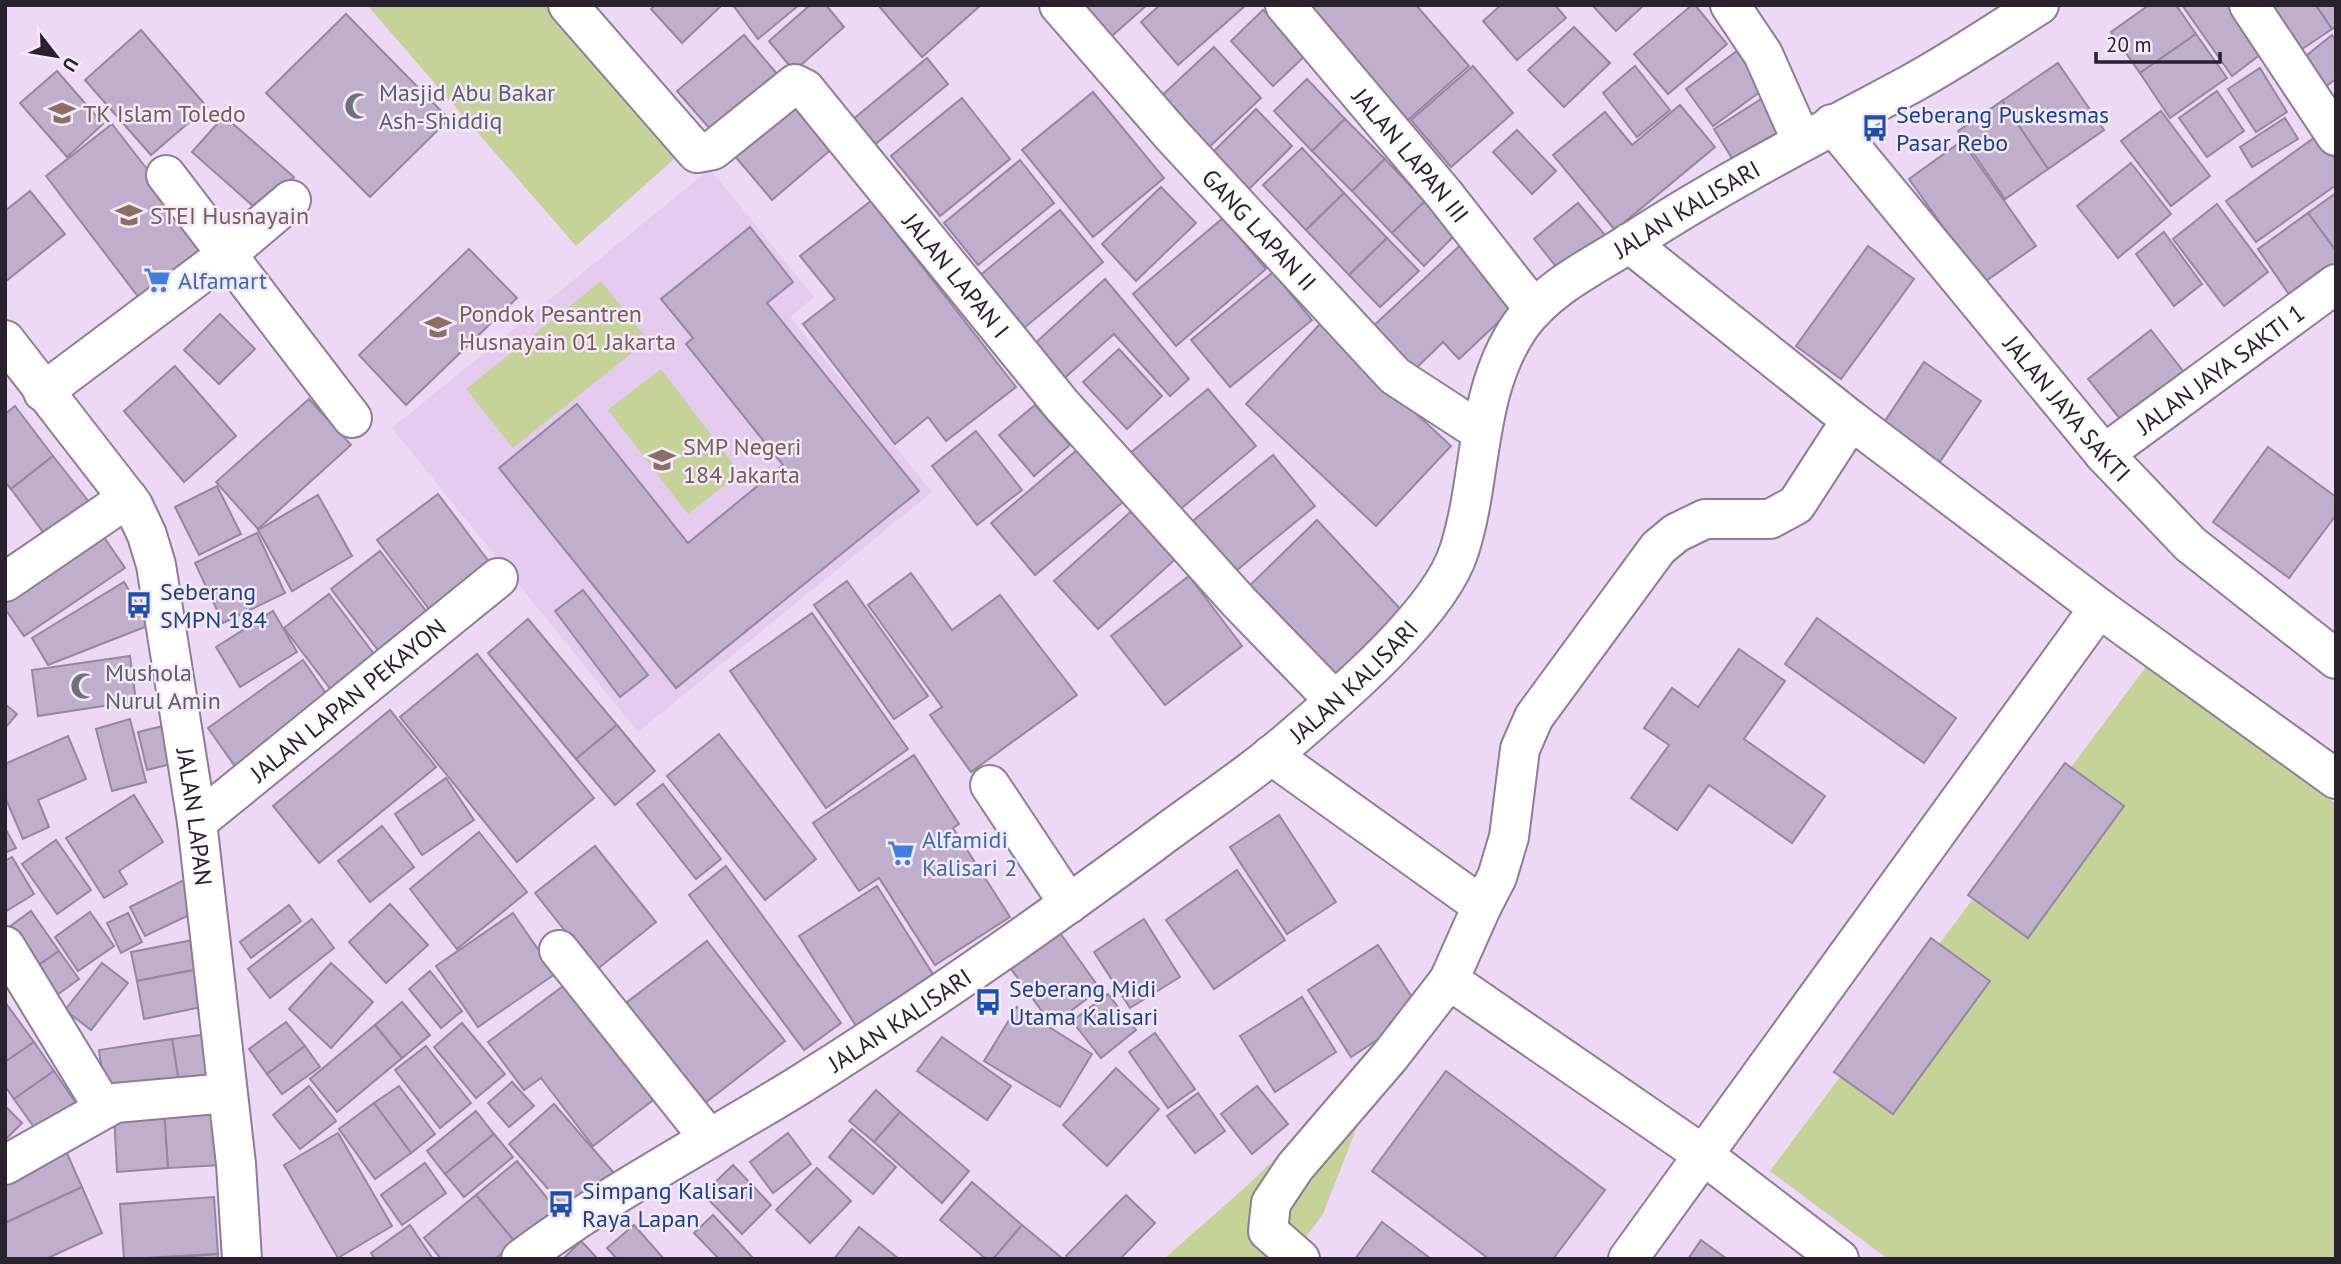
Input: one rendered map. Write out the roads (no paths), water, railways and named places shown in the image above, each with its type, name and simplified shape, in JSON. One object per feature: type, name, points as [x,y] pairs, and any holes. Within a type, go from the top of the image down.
[{"type":"street","name":"JALAN LAPAN I","points":[[568,5],[696,153],[713,150],[795,84],[805,89],[1061,404],[1239,602],[1334,700]]},
{"type":"street","name":"GANG LAPAN II","points":[[1059,5],[1172,135],[1395,376],[1481,432]]},
{"type":"street","name":"JALAN LAPAN III","points":[[1285,5],[1444,194],[1534,309]]},
{"type":"street","name":"JALAN JAYA SAKTI","points":[[1730,5],[1817,133],[2104,453],[2190,544],[2336,659]]},
{"type":"street","name":"JALAN KALISARI","points":[[521,1259],[575,1219],[795,1087],[977,969],[1271,755],[1334,700],[1403,631],[1453,567],[1464,532],[1481,432],[1498,366],[1534,309],[1554,292],[1679,211],[1817,133],[1909,85],[2039,5]]},
{"type":"street","points":[[2249,5],[2336,136]]},
{"type":"street","points":[[166,175],[352,418]]},
{"type":"street","points":[[43,392],[226,255],[291,200]]},
{"type":"street","points":[[1629,243],[1851,420],[2099,608],[2336,779]]},
{"type":"street","name":"JALAN JAYA SAKTI 1","points":[[2104,453],[2336,284]]},
{"type":"street","name":"JALAN LAPAN","points":[[5,340],[128,498],[147,535],[156,565],[197,822],[242,1259]]},
{"type":"street","points":[[1300,1259],[1268,1231],[1270,1203],[1296,1167],[1391,1055],[1450,980],[1497,877],[1509,837],[1520,748],[1534,717],[1658,548],[1676,533],[1705,519],[1770,519],[1796,505],[1851,420]]},
{"type":"street","points":[[5,582],[128,498]]},
{"type":"street","name":"JALAN LAPAN PEKAYON","points":[[197,822],[498,578]]},
{"type":"street","points":[[1628,1259],[2099,608]]},
{"type":"street","points":[[1271,755],[1482,906]]},
{"type":"street","points":[[990,785],[1069,904]]},
{"type":"street","points":[[5,946],[103,1107]]},
{"type":"street","points":[[559,950],[708,1137]]},
{"type":"street","points":[[1450,980],[1702,1154],[1839,1259]]},
{"type":"street","points":[[5,1165],[103,1107],[115,1103],[227,1093]]},
{"type":"place","name":"Masjid Abu Bakar Ash-Shiddiq","points":[[358,106]]},
{"type":"place","name":"TK Islam Toledo","points":[[62,113]]},
{"type":"place","name":"Seberang Puskesmas Pasar Rebo","points":[[1875,128]]},
{"type":"place","name":"STEI Husnayain","points":[[129,215]]},
{"type":"place","name":"Alfamart","points":[[157,280]]},
{"type":"place","name":"Pondok Pesantren Husnayain 01 Jakarta","points":[[438,327]]},
{"type":"place","name":"SMP Negeri 184 Jakarta","points":[[662,460]]},
{"type":"place","name":"Seberang SMPN 184","points":[[139,605]]},
{"type":"place","name":"Mushola Nurul Amin","points":[[84,686]]},
{"type":"place","name":"Alfamidi Kalisari 2","points":[[901,853]]},
{"type":"place","name":"Seberang Midi Utama Kalisari","points":[[988,1002]]},
{"type":"place","name":"Simpang Kalisari Raya Lapan","points":[[561,1204]]}]
